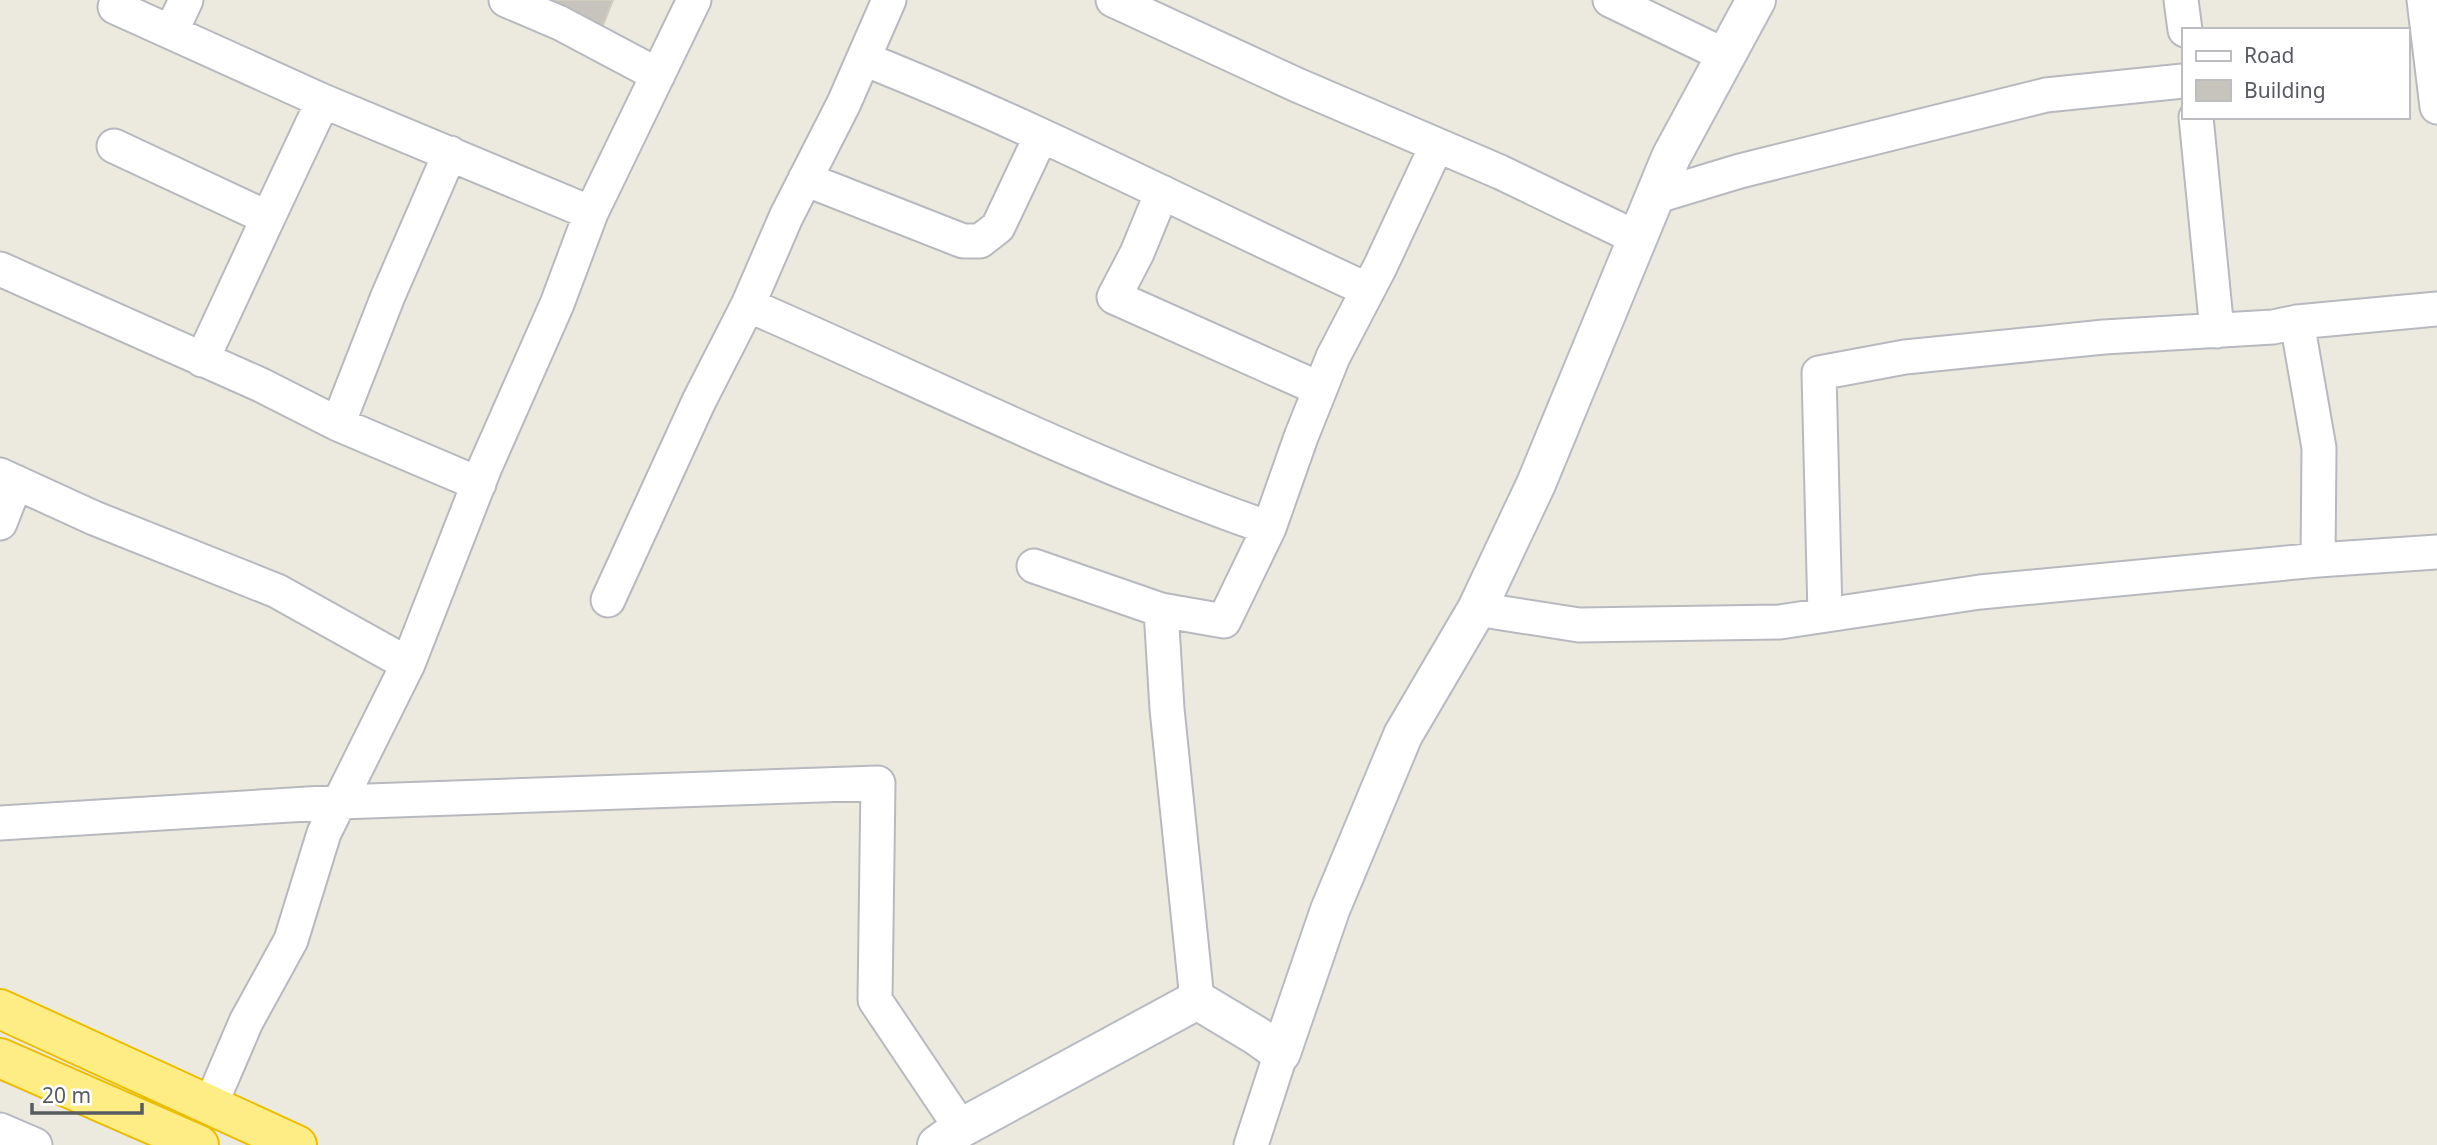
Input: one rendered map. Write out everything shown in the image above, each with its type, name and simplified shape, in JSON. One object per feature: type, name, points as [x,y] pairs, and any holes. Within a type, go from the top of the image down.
[{"type":"highway","points":[[0,1009],[297,1145]]},
{"type":"highway","points":[[0,1058],[199,1145]]},
{"type":"street","points":[[171,32],[186,0]]},
{"type":"street","points":[[506,0],[560,23],[659,75]]},
{"type":"street","points":[[210,1107],[246,1022],[291,940],[324,833],[408,664],[479,484],[557,304],[591,213],[694,0]]},
{"type":"street","points":[[608,600],[699,401],[748,305],[805,179],[864,59],[889,0]]},
{"type":"street","points":[[1113,0],[1297,85],[1500,172],[1637,239]]},
{"type":"street","points":[[1610,0],[1726,56]]},
{"type":"street","points":[[1251,1145],[1330,910],[1403,735],[1477,609],[1536,484],[1671,157],[1756,0]]},
{"type":"street","points":[[2181,0],[2185,28]]},
{"type":"street","points":[[2424,0],[2437,107]]},
{"type":"street","points":[[115,7],[323,101],[591,213]]},
{"type":"street","points":[[864,59],[935,87],[1368,290]]},
{"type":"street","points":[[1654,197],[1740,171],[2046,95],[2182,81]]},
{"type":"street","points":[[202,360],[323,101]]},
{"type":"street","points":[[2196,119],[2217,331]]},
{"type":"street","points":[[805,179],[963,241],[980,241],[998,227],[1041,136]]},
{"type":"street","points":[[1034,566],[1161,610],[1224,621],[1269,528],[1333,357],[1437,145]]},
{"type":"street","points":[[114,146],[268,218]]},
{"type":"street","points":[[338,424],[388,296],[450,153]]},
{"type":"street","points":[[1162,192],[1137,253],[1114,297],[1320,389]]},
{"type":"street","points":[[0,269],[261,385],[338,424],[479,484]]},
{"type":"street","points":[[748,305],[1012,425],[1191,501],[1269,528]]},
{"type":"street","points":[[1825,615],[1819,373],[1905,357],[2104,337],[2273,327],[2437,309]]},
{"type":"street","points":[[2297,323],[2319,448],[2318,560]]},
{"type":"street","points":[[0,523],[8,479],[94,518],[277,591],[408,664]]},
{"type":"street","points":[[1477,609],[1579,625],[1780,622],[1979,592],[2318,560],[2437,552]]},
{"type":"street","points":[[1161,610],[1167,709],[1197,1000]]},
{"type":"street","points":[[0,823],[340,802],[878,783],[875,1000],[949,1137],[1197,1000]]},
{"type":"street","points":[[1197,1000],[1257,1035],[1282,1054]]},
{"type":"street","points":[[0,1130],[35,1145]]},
{"type":"building","points":[[543,0],[613,0],[601,30]]}]
